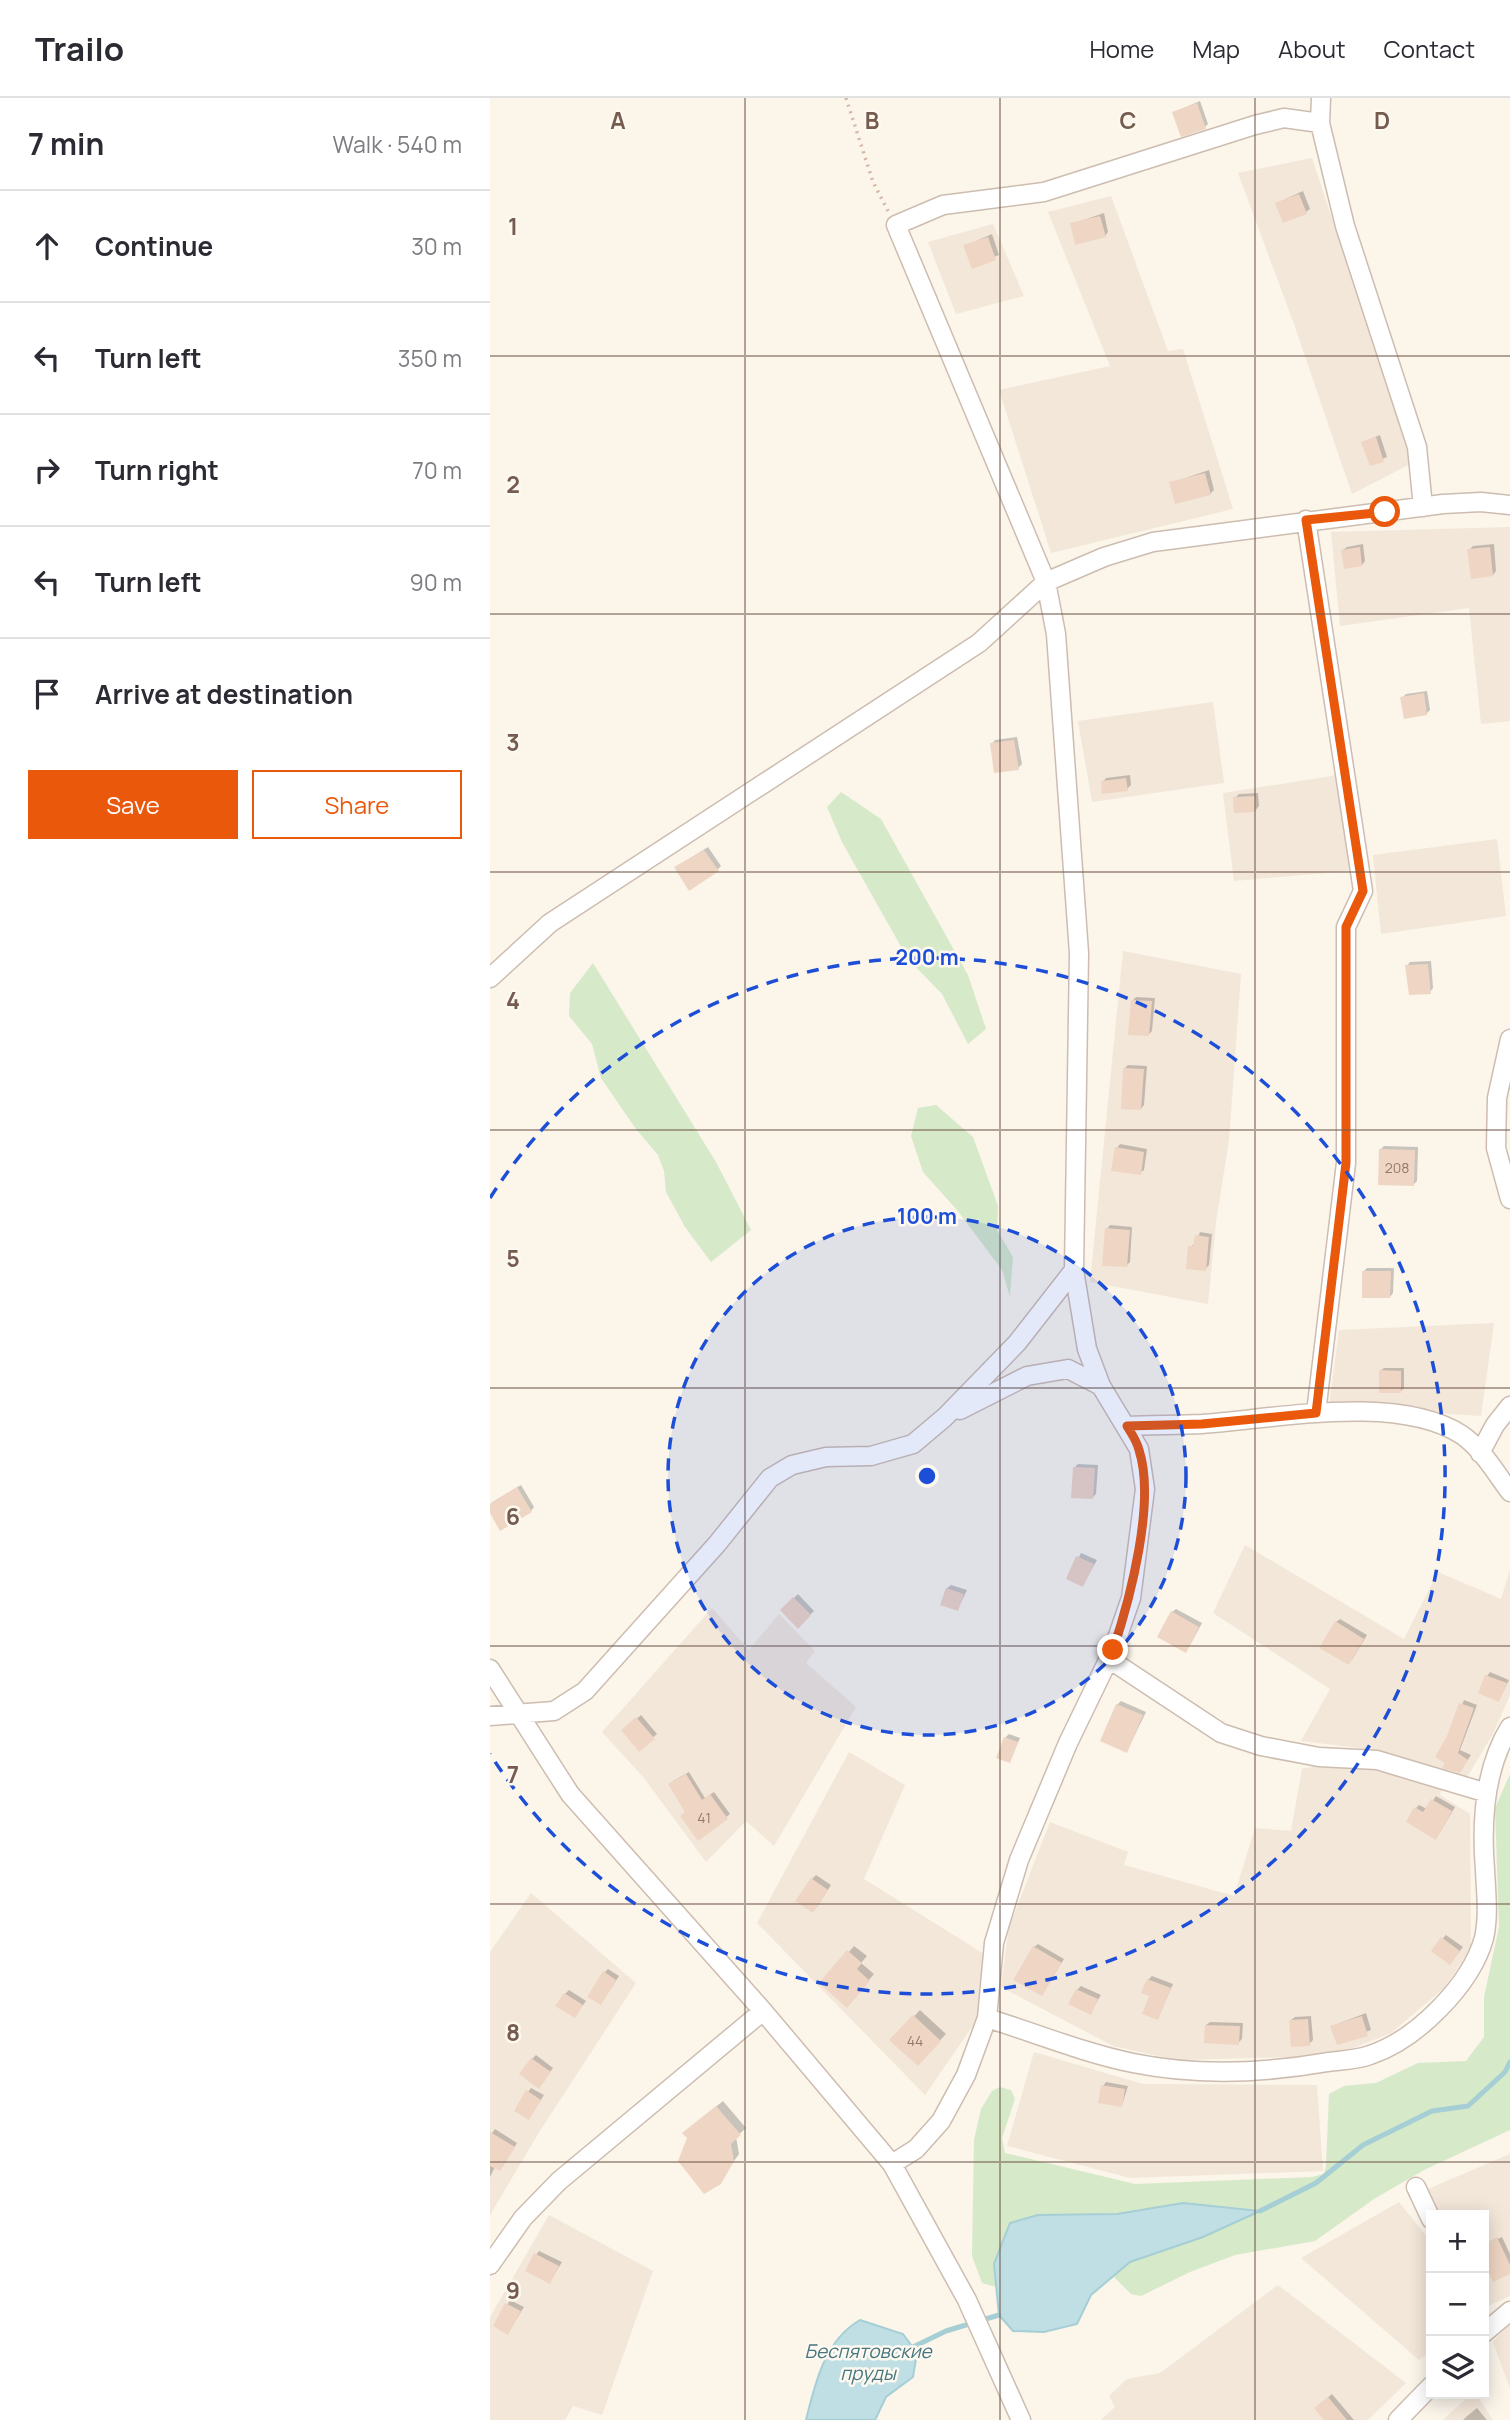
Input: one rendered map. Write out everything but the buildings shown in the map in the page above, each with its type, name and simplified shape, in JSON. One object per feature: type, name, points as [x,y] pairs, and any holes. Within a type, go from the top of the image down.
[{"type":"street","points":[[1321,98],[1320,123],[1345,226],[1418,447],[1423,507]]},
{"type":"street","points":[[892,2164],[916,2149],[941,2121],[966,2075],[987,2018],[994,1943],[1018,1860],[1108,1659],[1131,1598],[1145,1489],[1139,1449],[1101,1386],[1087,1349],[1074,1270],[1079,953],[1056,634],[1046,582],[896,225],[943,205],[1044,192],[1264,122],[1284,118],[1320,123]]},
{"type":"street","points":[[490,978],[550,923],[979,643],[1046,582],[1104,557],[1153,542],[1306,520],[1423,507],[1481,502],[1510,505]]},
{"type":"street","points":[[1306,520],[1363,891],[1346,927],[1346,1163],[1316,1413]]},
{"type":"street","points":[[1510,1039],[1497,1098],[1496,1148],[1510,1199]]},
{"type":"street","points":[[490,1716],[554,1711],[585,1691],[717,1544],[770,1478],[803,1462],[826,1457],[872,1456],[913,1444],[946,1417],[1017,1342],[1074,1270]]},
{"type":"street","points":[[946,1417],[1027,1376],[1068,1369],[1101,1386]]},
{"type":"street","points":[[1480,1453],[1495,1425],[1510,1406]]},
{"type":"street","points":[[1127,1426],[1202,1424],[1316,1413],[1387,1413],[1430,1422],[1462,1435],[1480,1453],[1510,1492]]},
{"type":"street","points":[[1108,1659],[1221,1733],[1261,1746],[1319,1757],[1377,1760],[1486,1793]]},
{"type":"street","points":[[490,1669],[515,1712],[570,1794],[763,2011],[892,2164],[967,2300],[992,2361],[1021,2420]]},
{"type":"street","points":[[987,2018],[1134,2063],[1220,2071],[1293,2068],[1369,2056],[1400,2041],[1426,2022],[1477,1960],[1485,1934],[1488,1898],[1482,1829],[1486,1793],[1498,1746],[1510,1727]]},
{"type":"street","points":[[490,2265],[523,2218],[559,2181],[763,2011]]},
{"type":"street","points":[[1416,2187],[1427,2210]]},
{"type":"street","points":[[1489,2327],[1510,2311]]},
{"type":"street","points":[[1398,2420],[1426,2391]]},
{"type":"path","points":[[846,98],[873,182],[896,225]]},
{"type":"shaded area","points":[[1312,158],[1412,463],[1352,494],[1294,324],[1238,173]]},
{"type":"shaded area","points":[[1111,196],[1168,351],[1183,349],[1233,509],[1051,553],[999,390],[1110,366],[1048,212]]},
{"type":"shaded area","points":[[993,224],[1024,296],[956,314],[928,242]]},
{"type":"shaded area","points":[[1510,527],[1510,721],[1481,724],[1469,608],[1340,626],[1331,532]]},
{"type":"shaded area","points":[[1213,702],[1224,783],[1092,802],[1078,721]]},
{"type":"shaded area","points":[[1338,775],[1349,871],[1234,881],[1223,793]]},
{"type":"shaded area","points":[[1497,839],[1506,916],[1381,934],[1373,855]]},
{"type":"shaded area","points":[[1123,951],[1241,974],[1229,1140],[1216,1222],[1208,1304],[1090,1282]]},
{"type":"shaded area","points":[[1494,1323],[1481,1416],[1329,1406],[1339,1330]]},
{"type":"shaded area","points":[[1245,1545],[1404,1639],[1438,1572],[1501,1599],[1510,1570],[1510,1695],[1493,1734],[1464,1782],[1418,1763],[1360,1748],[1301,1741],[1330,1689],[1213,1613]]},
{"type":"shaded area","points":[[712,1608],[749,1650],[779,1614],[815,1651],[806,1663],[856,1707],[774,1846],[746,1821],[706,1862],[644,1778],[602,1732]]},
{"type":"shaded area","points":[[849,1752],[905,1785],[864,1879],[984,1954],[979,2017],[925,2095],[757,1923]]},
{"type":"shaded area","points":[[1335,1762],[1378,1768],[1442,1787],[1440,1795],[1470,1814],[1471,1950],[1443,1989],[1391,2033],[1333,2056],[1177,2060],[1113,2046],[1001,1987],[1009,1927],[1050,1822],[1128,1852],[1124,1865],[1234,1896],[1255,1828],[1291,1831],[1302,1769]]},
{"type":"shaded area","points":[[531,1893],[636,1983],[538,2134],[490,2215],[490,1952]]},
{"type":"shaded area","points":[[1034,2052],[1143,2084],[1317,2085],[1323,2171],[1130,2178],[1007,2146]]},
{"type":"shaded area","points":[[1510,2154],[1510,2296],[1489,2306],[1489,2210],[1438,2210],[1428,2189]]},
{"type":"shaded area","points":[[1399,2202],[1426,2236],[1426,2355],[1419,2360],[1301,2258]]},
{"type":"shaded area","points":[[549,2215],[653,2271],[602,2415],[573,2406],[565,2420],[490,2420],[490,2317]]},
{"type":"shaded area","points":[[1278,2285],[1406,2383],[1368,2420],[1101,2420],[1115,2407],[1109,2396],[1127,2379],[1160,2373]]},
{"type":"shaded area","points":[[1510,2323],[1510,2389],[1493,2342]]},
{"type":"shaded area","points":[[1466,2399],[1479,2399],[1493,2420],[1443,2420]]},
{"type":"green space","points":[[841,792],[881,819],[968,975],[986,1029],[968,1044],[942,994],[908,959],[842,842],[827,807]]},
{"type":"green space","points":[[593,963],[716,1162],[751,1230],[711,1262],[685,1227],[666,1192],[664,1171],[658,1155],[636,1129],[601,1078],[592,1044],[569,1016],[570,993]]},
{"type":"green space","points":[[936,1105],[973,1137],[998,1206],[997,1230],[1013,1257],[1010,1297],[1002,1270],[957,1210],[923,1172],[911,1136],[918,1108]]},
{"type":"green space","points":[[1510,1774],[1510,2130],[1424,2170],[1374,2199],[1315,2241],[1235,2255],[1190,2272],[1141,2296],[1131,2294],[1113,2276],[1130,2262],[1203,2237],[1259,2212],[1183,2203],[1117,2214],[1038,2215],[994,2264],[996,2287],[982,2283],[972,2256],[974,2140],[981,2109],[992,2091],[1000,2087],[1011,2090],[1015,2099],[1002,2138],[1005,2153],[1135,2184],[1312,2177],[1324,2174],[1326,2166],[1329,2094],[1344,2086],[1376,2083],[1418,2063],[1466,2061],[1484,2037],[1484,1997],[1499,1927],[1495,1808]]},
{"type":"water","points":[[1183,2203],[1260,2211],[1203,2237],[1130,2262],[1091,2295],[1077,2324],[1044,2332],[1013,2331],[999,2315],[994,2264],[1010,2223],[1038,2215],[1117,2214]]},
{"type":"water","name":"Беспятовские пруды","points":[[860,2320],[903,2334],[917,2353],[913,2377],[886,2397],[875,2420],[806,2420],[818,2377],[830,2351],[838,2339]]},
{"type":"waterway","points":[[1260,2211],[1316,2183],[1363,2145],[1432,2111],[1468,2106],[1505,2072],[1510,2062]]},
{"type":"waterway","points":[[913,2347],[946,2331],[999,2315]]},
{"type":"route","points":[[1113,1650],[1131,1598],[1145,1489],[1139,1449],[1127,1426],[1202,1424],[1316,1413],[1346,1163],[1346,927],[1363,891],[1306,520],[1385,512]]}]
